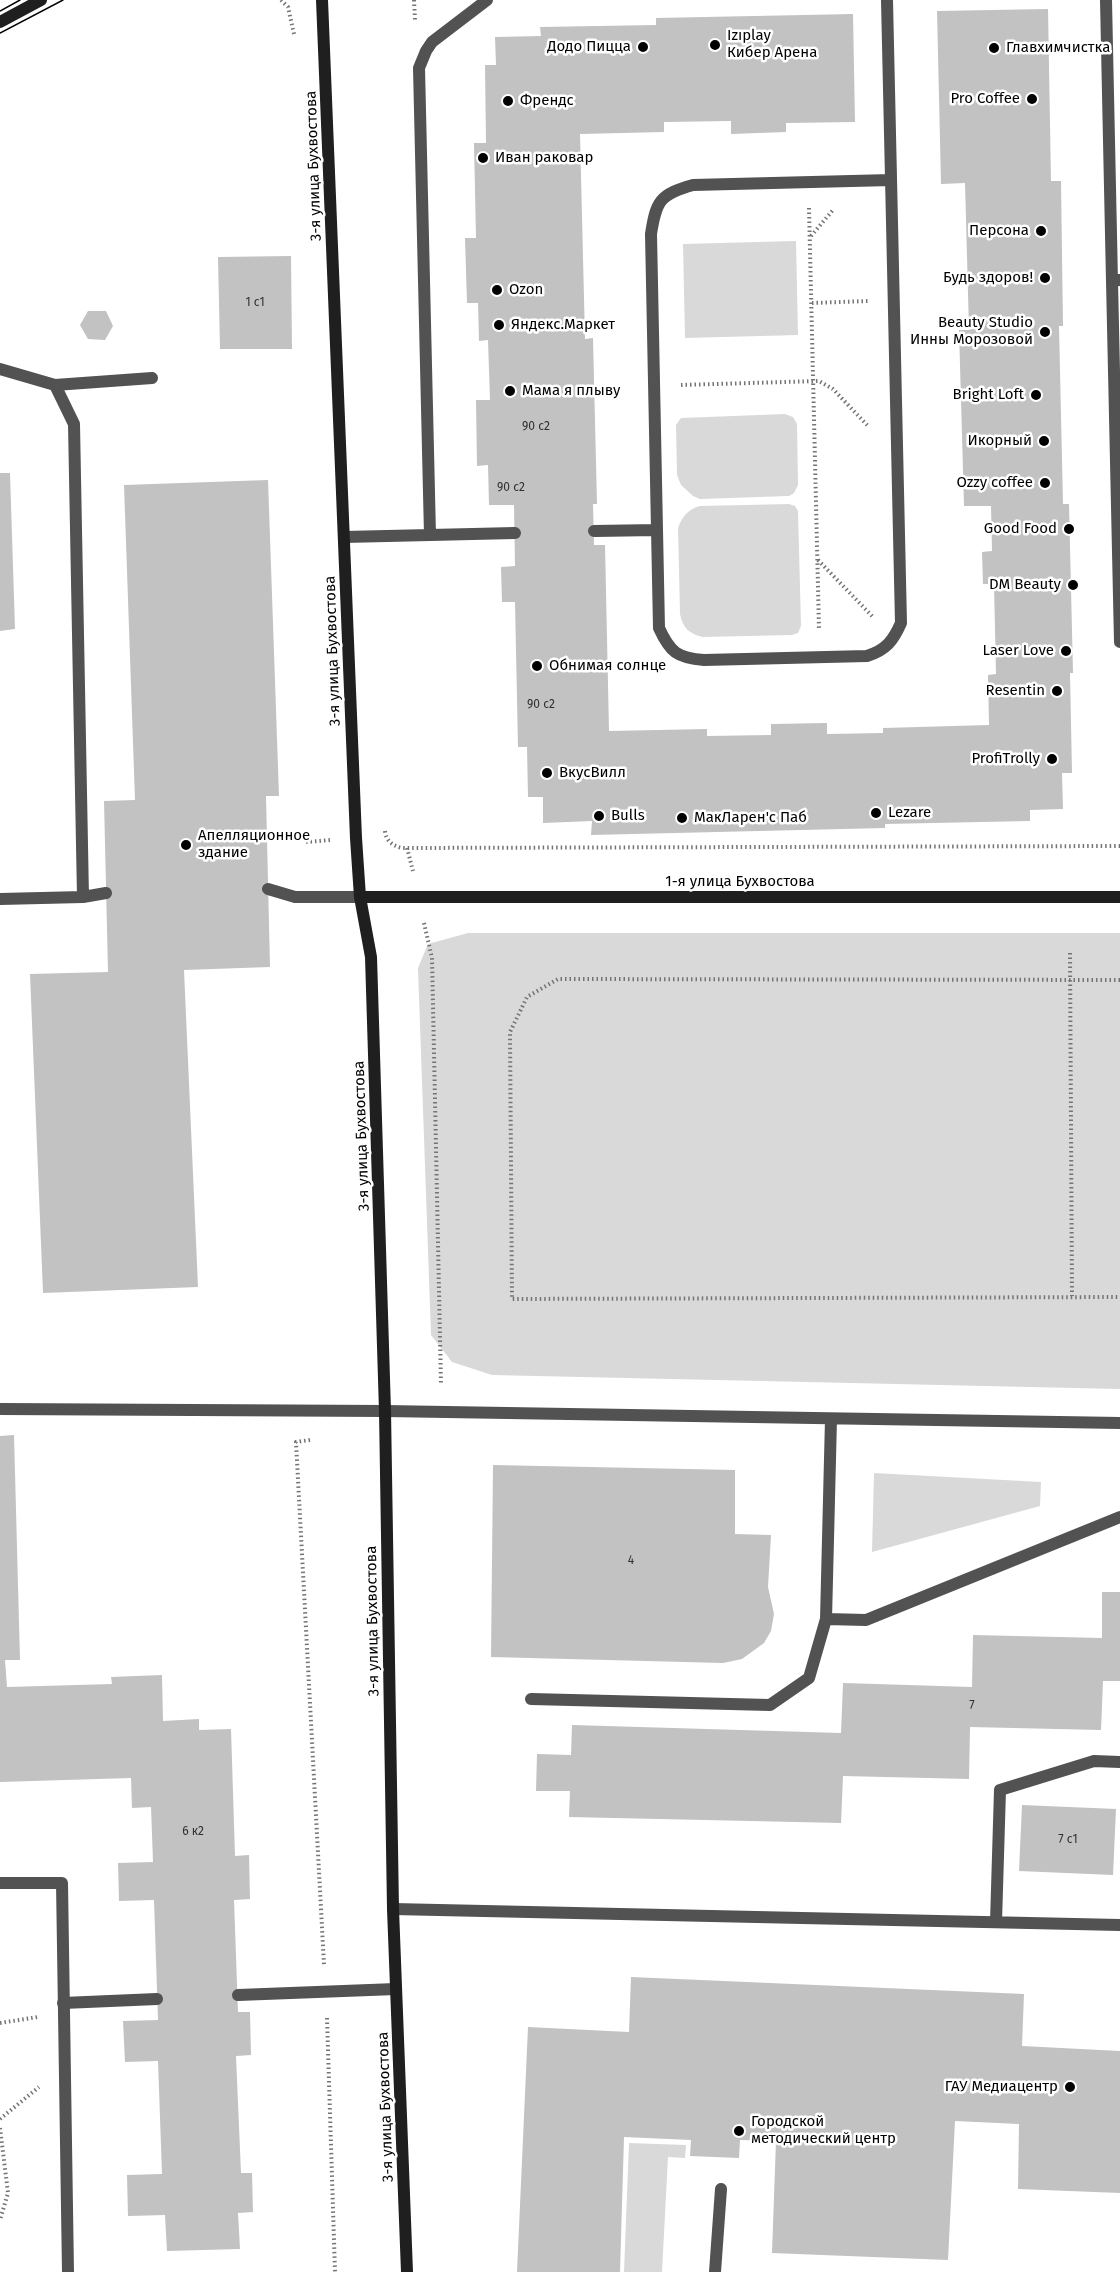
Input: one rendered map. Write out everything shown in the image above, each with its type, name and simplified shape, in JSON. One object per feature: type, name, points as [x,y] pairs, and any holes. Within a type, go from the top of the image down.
[{"type":"street","points":[[0,22],[41,0]]},
{"type":"street","name":"3-я улица Бухвостова","points":[[322,0],[356,838],[360,897],[371,957],[385,1412],[393,1909],[406,2272]]},
{"type":"street","points":[[430,535],[419,69],[432,42],[487,0]]},
{"type":"street","points":[[887,0],[901,623],[894,639],[880,652],[867,656],[687,659],[666,645],[658,628],[651,234],[654,211],[663,198],[674,190],[693,185],[891,180]]},
{"type":"street","points":[[1106,0],[1116,280],[1120,642]]},
{"type":"street","points":[[1107,69],[1120,68]]},
{"type":"street","points":[[0,369],[55,385],[152,378]]},
{"type":"street","points":[[55,385],[74,424],[83,897]]},
{"type":"street","points":[[594,531],[657,530]]},
{"type":"street","points":[[344,537],[514,533]]},
{"type":"street","points":[[268,889],[296,897],[360,897]]},
{"type":"street","points":[[0,899],[83,897],[106,892]]},
{"type":"street","name":"1-я улица Бухвостова","points":[[360,897],[1120,897]]},
{"type":"street","points":[[0,1409],[385,1412],[1120,1423]]},
{"type":"street","points":[[531,1699],[770,1705],[809,1678],[826,1619],[831,1419]]},
{"type":"street","points":[[826,1619],[866,1620],[1120,1517]]},
{"type":"street","points":[[996,1922],[1000,1790],[1094,1761],[1120,1762]]},
{"type":"street","points":[[0,1883],[62,1883],[68,2272]]},
{"type":"street","points":[[393,1909],[1120,1925]]},
{"type":"street","points":[[238,1995],[396,1989]]},
{"type":"street","points":[[63,2008],[157,1999]]},
{"type":"street","points":[[715,2272],[721,2189]]},
{"type":"path","points":[[281,0],[288,7],[295,36]]},
{"type":"path","points":[[809,182],[820,657]]},
{"type":"path","points":[[812,303],[894,301]]},
{"type":"path","points":[[653,386],[814,382],[827,384],[898,457]]},
{"type":"path","points":[[818,559],[894,639]]},
{"type":"path","points":[[407,848],[1120,846]]},
{"type":"path","points":[[1070,953],[1072,1296]]},
{"type":"path","points":[[432,958],[441,1413]]},
{"type":"path","points":[[1120,980],[558,979],[527,997],[510,1032],[512,1299],[1120,1297]]},
{"type":"path","points":[[316,1439],[296,1442],[326,1992],[335,2272]]},
{"type":"path","points":[[0,2023],[63,2008]]},
{"type":"path","points":[[0,2119],[64,2065]]},
{"type":"path","points":[[0,2128],[8,2193],[0,2220]]},
{"type":"shaded area","points":[[796,241],[798,335],[685,338],[683,244]]},
{"type":"shaded area","points":[[785,414],[793,417],[797,424],[798,485],[794,493],[789,496],[700,499],[681,485],[677,475],[676,425],[681,418]]},
{"type":"shaded area","points":[[789,504],[795,506],[798,511],[801,626],[798,633],[703,637],[690,632],[685,627],[680,614],[678,528],[684,517],[689,511],[700,506]]},
{"type":"shaded area","points":[[468,933],[1120,933],[1120,1389],[492,1375],[452,1362],[431,1335],[418,968],[428,944]]},
{"type":"shaded area","points":[[874,1473],[1041,1482],[1040,1506],[872,1552]]},
{"type":"shaded area","points":[[629,2143],[686,2145],[685,2158],[668,2157],[662,2272],[624,2272]]},
{"type":"building","points":[[1048,9],[1051,181],[1061,181],[1063,326],[1059,326],[1063,504],[1069,504],[1073,673],[1070,673],[1072,773],[1062,773],[1063,809],[1030,810],[1030,821],[885,824],[885,828],[591,835],[592,821],[543,823],[543,797],[528,797],[527,747],[518,747],[515,602],[502,602],[501,567],[515,566],[514,505],[489,505],[488,465],[477,466],[476,400],[490,400],[488,340],[479,341],[478,303],[467,303],[465,238],[476,238],[474,143],[486,143],[485,65],[496,65],[495,37],[541,36],[540,27],[656,25],[656,18],[853,14],[855,122],[786,123],[786,132],[731,134],[731,121],[664,122],[664,132],[580,134],[585,339],[593,338],[597,504],[593,504],[594,545],[605,545],[609,731],[707,729],[707,736],[771,735],[771,724],[827,723],[827,734],[883,733],[883,728],[989,725],[988,675],[996,674],[994,584],[983,584],[982,552],[992,551],[991,506],[964,506],[959,330],[969,330],[965,183],[941,184],[937,11]]},
{"type":"building","points":[[291,256],[292,349],[220,349],[218,257]]},
{"type":"building","points":[[88,311],[106,311],[113,326],[105,340],[88,339],[80,325]]},
{"type":"building","points":[[0,473],[10,473],[15,629],[0,631]]},
{"type":"building","name":"Апелляционное здание","points":[[268,480],[279,796],[266,796],[270,967],[184,970],[198,1287],[43,1293],[30,974],[108,972],[104,801],[135,800],[124,485]]},
{"type":"building","points":[[14,1435],[20,1660],[5,1660],[7,1687],[112,1684],[111,1677],[162,1675],[163,1721],[199,1719],[199,1730],[231,1729],[235,1856],[249,1855],[250,1899],[234,1900],[238,2012],[250,2012],[251,2055],[236,2056],[241,2173],[252,2173],[253,2212],[238,2213],[240,2249],[167,2251],[165,2215],[128,2216],[127,2175],[162,2174],[158,2061],[125,2062],[123,2021],[158,2020],[154,1900],[119,1901],[118,1863],[153,1862],[151,1807],[132,1808],[131,1778],[0,1782],[0,1436]]},
{"type":"building","points":[[493,1465],[735,1470],[735,1534],[771,1535],[768,1587],[774,1614],[771,1631],[764,1643],[742,1659],[723,1663],[491,1657]]},
{"type":"building","points":[[1102,1592],[1120,1592],[1120,1681],[1103,1681],[1101,1730],[970,1727],[969,1779],[843,1776],[841,1823],[569,1817],[570,1791],[536,1791],[537,1754],[571,1755],[572,1725],[841,1733],[843,1683],[972,1687],[973,1635],[1102,1638]]},
{"type":"building","points":[[1022,1805],[1116,1809],[1113,1875],[1019,1871]]},
{"type":"building","name":"Городской методический центр","points":[[631,1977],[1024,1994],[1022,2046],[1120,2051],[1120,2193],[1018,2189],[1019,2124],[955,2121],[948,2260],[772,2253],[776,2141],[740,2140],[739,2158],[690,2156],[691,2140],[624,2137],[620,2272],[517,2272],[528,2027],[629,2032]]},
{"type":"tram line","points":[[0,11],[20,0]]},
{"type":"tram line","points":[[0,33],[63,0]]},
{"type":"place","name":"Izıplay Кибер Арена","points":[[715,45]]},
{"type":"place","name":"Додо Пицца","points":[[643,47]]},
{"type":"place","name":"Главхимчистка","points":[[994,48]]},
{"type":"place","name":"Pro Coffee","points":[[1032,99]]},
{"type":"place","name":"Френдс","points":[[508,101]]},
{"type":"place","name":"Иван раковар","points":[[483,158]]},
{"type":"place","name":"Персона","points":[[1041,231]]},
{"type":"place","name":"Будь здоров!","points":[[1045,278]]},
{"type":"place","name":"Ozon","points":[[497,290]]},
{"type":"place","name":"Яндекс.Маркет","points":[[499,325]]},
{"type":"place","name":"Beauty Studio Инны Морозовой","points":[[1045,332]]},
{"type":"place","name":"Мама я плыву","points":[[510,391]]},
{"type":"place","name":"Bright Loft","points":[[1036,395]]},
{"type":"place","name":"Икорный","points":[[1044,441]]},
{"type":"place","name":"Ozzy coffee","points":[[1045,483]]},
{"type":"place","name":"Good Food","points":[[1069,529]]},
{"type":"place","name":"DM Beauty","points":[[1073,585]]},
{"type":"place","name":"Laser Love","points":[[1066,651]]},
{"type":"place","name":"Обнимая солнце","points":[[537,666]]},
{"type":"place","name":"Resentin","points":[[1057,691]]},
{"type":"place","name":"ProfiTrolly","points":[[1052,759]]},
{"type":"place","name":"ВкусВилл","points":[[547,773]]},
{"type":"place","name":"Lezare","points":[[876,813]]},
{"type":"place","name":"Bulls","points":[[599,816]]},
{"type":"place","name":"МакЛарен'с Паб","points":[[682,818]]},
{"type":"place","name":"Апелляционное здание","points":[[186,845]]},
{"type":"place","name":"ГАУ Медиацентр","points":[[1070,2087]]},
{"type":"place","name":"Городской методический центр","points":[[739,2131]]}]
